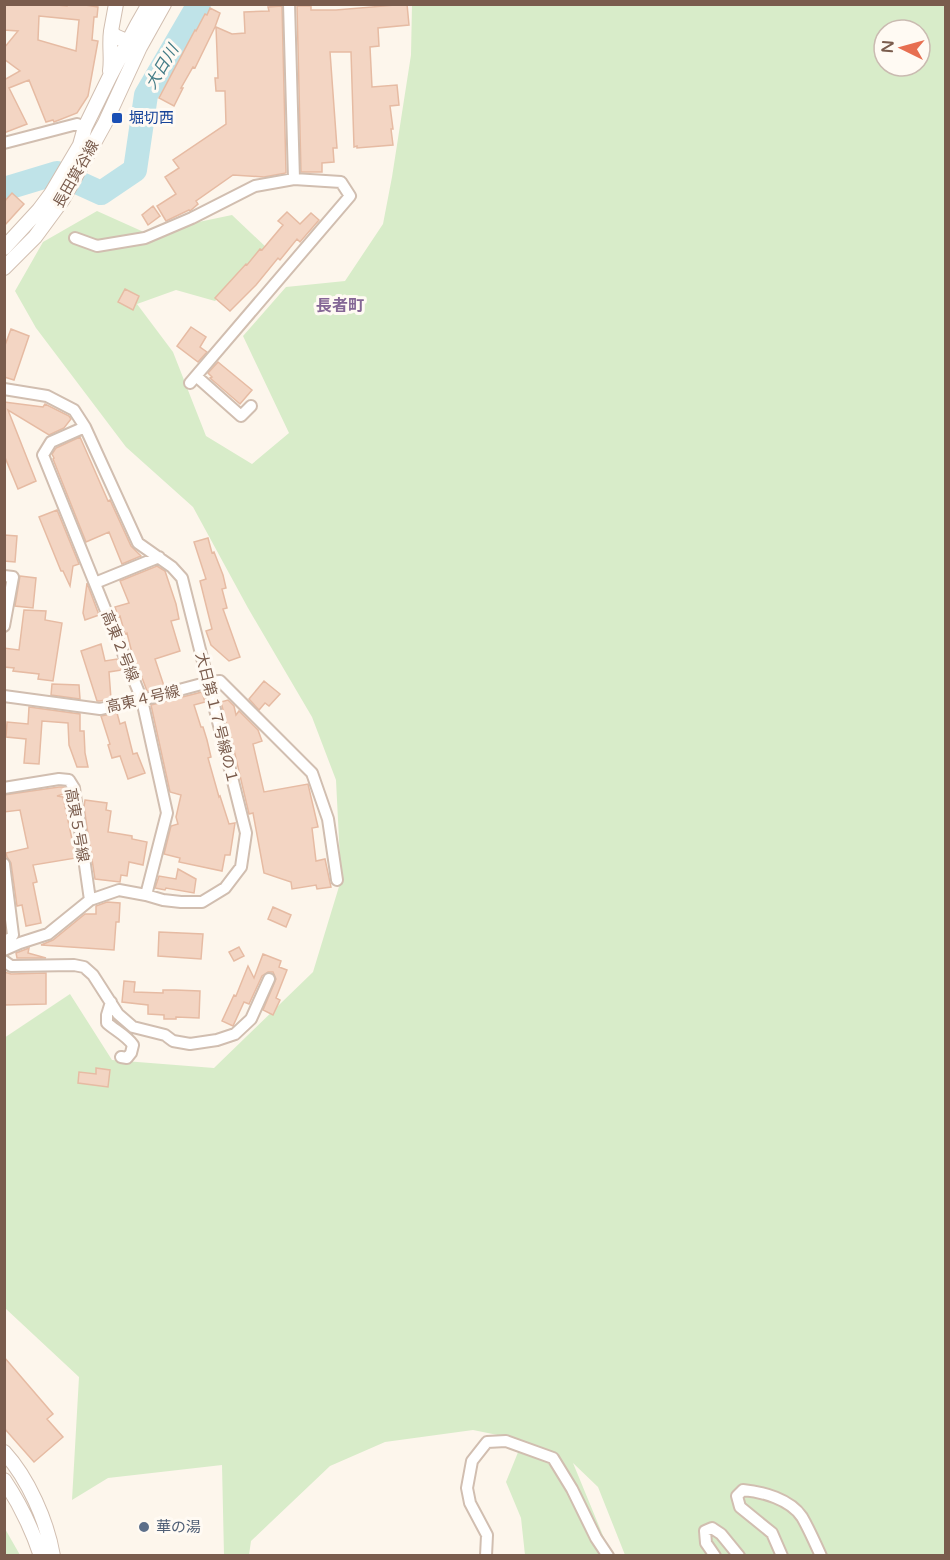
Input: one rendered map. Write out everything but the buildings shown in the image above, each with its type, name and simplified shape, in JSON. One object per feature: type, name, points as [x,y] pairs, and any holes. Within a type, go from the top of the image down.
[{"type":"street","points":[[110,76],[109,45],[116,4]]},
{"type":"street","name":"長田箕谷線","points":[[88,132],[117,99],[149,4]]},
{"type":"street","name":"長田箕谷線","points":[[4,268],[35,237],[88,132],[110,76],[164,4]]},
{"type":"street","points":[[289,4],[294,179]]},
{"type":"street","points":[[111,31],[115,36],[134,44]]},
{"type":"street","points":[[4,144],[77,124],[88,132]]},
{"type":"street","points":[[75,238],[98,246],[145,238],[192,218],[255,186],[294,179],[342,182],[350,196],[193,380],[241,416],[251,406]]},
{"type":"street","name":"長田箕谷線","points":[[4,248],[57,196]]},
{"type":"street","name":"大日第１７号線の１","points":[[4,389],[47,396],[74,410],[85,427],[138,543],[172,567],[182,578],[246,833],[241,867],[225,888],[202,902],[164,900],[118,890],[90,900],[48,934],[4,950]]},
{"type":"street","name":"高東２号線","points":[[85,427],[51,442],[44,455],[142,700],[166,813],[146,895]]},
{"type":"street","points":[[95,583],[159,557]]},
{"type":"street","points":[[4,576],[13,577],[4,626]]},
{"type":"street","points":[[209,682],[220,681],[312,773],[328,819],[337,880]]},
{"type":"street","name":"高東４号線","points":[[4,696],[100,709],[209,682]]},
{"type":"street","name":"高東５号線","points":[[4,788],[59,779],[69,780],[74,788],[90,900]]},
{"type":"street","points":[[4,864],[13,935],[4,944]]},
{"type":"street","points":[[4,961],[11,966],[74,965],[84,967],[93,975],[118,1014],[133,1027],[165,1035],[173,1041],[190,1044],[217,1040],[235,1034],[251,1020],[269,979]]},
{"type":"street","points":[[111,1002],[107,1023],[129,1039],[133,1045],[127,1058],[121,1058]]},
{"type":"street","points":[[486,1556],[488,1535],[470,1503],[467,1488],[472,1461],[487,1442],[506,1441],[553,1458],[608,1556]]},
{"type":"street","points":[[4,1452],[24,1479],[41,1515],[53,1556]]},
{"type":"street","points":[[4,1480],[34,1535],[41,1556]]},
{"type":"street","points":[[782,1556],[772,1533],[740,1507],[737,1496],[743,1490],[761,1492],[788,1504],[801,1515],[821,1556]]},
{"type":"street","points":[[715,1556],[706,1543],[705,1531],[712,1528],[721,1534],[739,1556]]},
{"type":"green space","points":[[412,5],[945,5],[945,1555],[625,1555],[598,1487],[573,1463],[611,1555],[525,1555],[521,1518],[506,1482],[523,1440],[473,1430],[385,1442],[330,1466],[251,1541],[249,1555],[224,1555],[222,1465],[108,1478],[72,1500],[79,1377],[5,1308],[4,1038],[70,994],[112,1060],[214,1068],[313,972],[341,880],[336,780],[312,717],[248,608],[193,507],[126,447],[36,328],[15,291],[43,242],[97,211],[146,233],[232,215],[268,249],[215,301],[176,290],[137,304],[173,352],[206,436],[252,464],[289,433],[243,336],[286,287],[345,281],[383,224],[411,55]]},
{"type":"green space","points":[[4,1527],[20,1555],[5,1555]]},
{"type":"waterway","name":"大日川","points":[[4,189],[57,173],[101,193],[135,170],[146,95],[199,4]]},
{"type":"place","name":"堀切西","points":[[117,118]]},
{"type":"place","name":"華の湯","points":[[144,1527]]},
{"type":"district","name":"長者町","points":[[340,306]]}]
